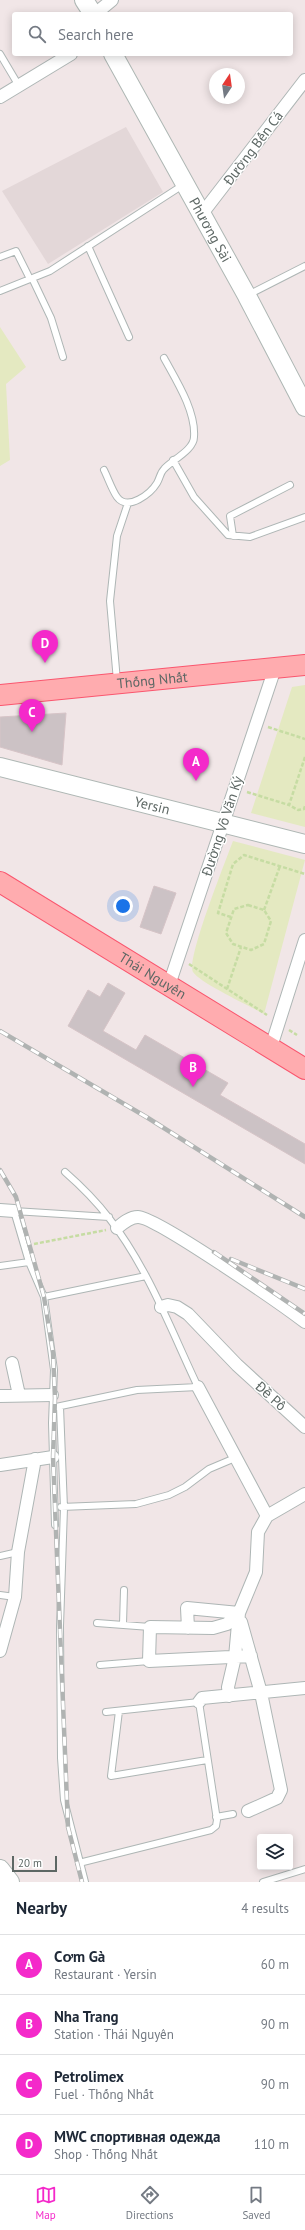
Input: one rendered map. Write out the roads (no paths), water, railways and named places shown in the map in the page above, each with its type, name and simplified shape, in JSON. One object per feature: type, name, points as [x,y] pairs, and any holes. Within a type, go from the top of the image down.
[{"type":"main road","name":"Thống Nhất","points":[[0,695],[305,665]]},
{"type":"main road","name":"Thái Nguyên","points":[[0,882],[305,1069]]},
{"type":"street","points":[[84,0],[93,12]]},
{"type":"street","points":[[97,12],[112,0]]},
{"type":"street","points":[[0,97],[68,56]]},
{"type":"street","name":"Phương Sài","points":[[114,56],[247,296],[305,407]]},
{"type":"street","name":"Đường Bến Cá","points":[[201,215],[304,84]]},
{"type":"street","name":"Đường Võ Văn Ký","points":[[169,985],[275,668]]},
{"type":"street","name":"Yersin","points":[[0,766],[305,844]]},
{"type":"street","points":[[271,1047],[305,940]]},
{"type":"street","points":[[0,1210],[14,1211]]},
{"type":"street","points":[[117,1228],[125,1221],[137,1217],[147,1219],[176,1236],[305,1322]]},
{"type":"street","name":"Đề Pô","points":[[161,1307],[168,1305],[177,1307],[188,1314],[237,1365],[305,1427]]},
{"type":"street","points":[[12,1363],[19,1396]]},
{"type":"street","points":[[198,1387],[266,1516]]},
{"type":"street","points":[[0,1396],[19,1396],[52,1401]]},
{"type":"street","points":[[0,1465],[53,1457]]},
{"type":"street","points":[[0,1651],[15,1597],[18,1552],[35,1459]]},
{"type":"street","points":[[229,1696],[228,1687],[235,1657],[239,1613],[256,1572],[258,1532],[266,1516],[305,1494]]},
{"type":"street","points":[[188,1628],[187,1608],[239,1613]]},
{"type":"street","points":[[239,1613],[227,1624],[213,1628],[150,1627],[149,1661],[251,1656]]},
{"type":"street","points":[[239,1613],[261,1693],[281,1790],[276,1798],[248,1811]]},
{"type":"street","points":[[199,1702],[202,1698],[305,1688]]},
{"type":"street","points":[[0,1869],[10,1882]]},
{"type":"lane","points":[[0,54],[19,86]]},
{"type":"lane","points":[[0,291],[50,271],[184,184]]},
{"type":"lane","points":[[88,246],[129,337]]},
{"type":"lane","points":[[0,257],[16,251],[51,318],[63,357]]},
{"type":"lane","points":[[247,296],[305,266]]},
{"type":"lane","points":[[104,470],[116,497],[121,501],[128,502],[143,497],[151,490],[158,482],[163,470],[191,446],[194,438],[185,396],[164,358]]},
{"type":"lane","points":[[173,460],[194,497],[228,536],[250,537],[305,517]]},
{"type":"lane","points":[[234,536],[230,516],[290,485]]},
{"type":"lane","points":[[117,684],[110,601],[117,536],[128,502]]},
{"type":"lane","points":[[60,1407],[89,1399],[137,1390],[198,1387],[146,1276],[117,1228],[92,1196],[66,1172]]},
{"type":"lane","points":[[55,1525],[52,1401],[54,1370],[44,1297],[29,1262],[14,1211],[109,1217]]},
{"type":"lane","points":[[0,1266],[29,1262]]},
{"type":"lane","points":[[44,1297],[146,1276]]},
{"type":"lane","points":[[52,1401],[60,1407]]},
{"type":"lane","points":[[60,1407],[64,1508],[60,1626],[64,1800],[79,1864],[85,1882]]},
{"type":"lane","points":[[55,1506],[64,1508],[136,1504],[169,1495],[185,1487],[208,1469],[235,1458]]},
{"type":"lane","points":[[0,1556],[18,1552]]},
{"type":"lane","points":[[123,1624],[124,1590]]},
{"type":"lane","points":[[0,1595],[15,1597]]},
{"type":"lane","points":[[97,1623],[150,1627]]},
{"type":"lane","points":[[100,1665],[149,1661]]},
{"type":"lane","points":[[79,1864],[211,1830],[216,1826],[216,1817],[199,1702],[106,1712]]},
{"type":"lane","points":[[119,1711],[111,1776],[207,1760]]},
{"type":"lane","points":[[216,1817],[233,1814]]},
{"type":"lane","points":[[263,1882],[305,1869]]},
{"type":"railway","points":[[0,1031],[148,1118],[305,1217]]},
{"type":"railway","points":[[0,1170],[16,1197],[44,1297],[53,1353],[55,1398],[53,1457],[68,1827],[82,1882]]},
{"type":"railway","points":[[214,1252],[305,1314]]},
{"type":"railway","points":[[231,1259],[305,1289]]},
{"type":"place","name":"MWC спортивная одежда","points":[[45,663]]},
{"type":"place","name":"Petrolimex","points":[[32,732]]},
{"type":"place","name":"Cơm Gà","points":[[196,781]]},
{"type":"place","name":"Nha Trang","points":[[193,1087]]}]
